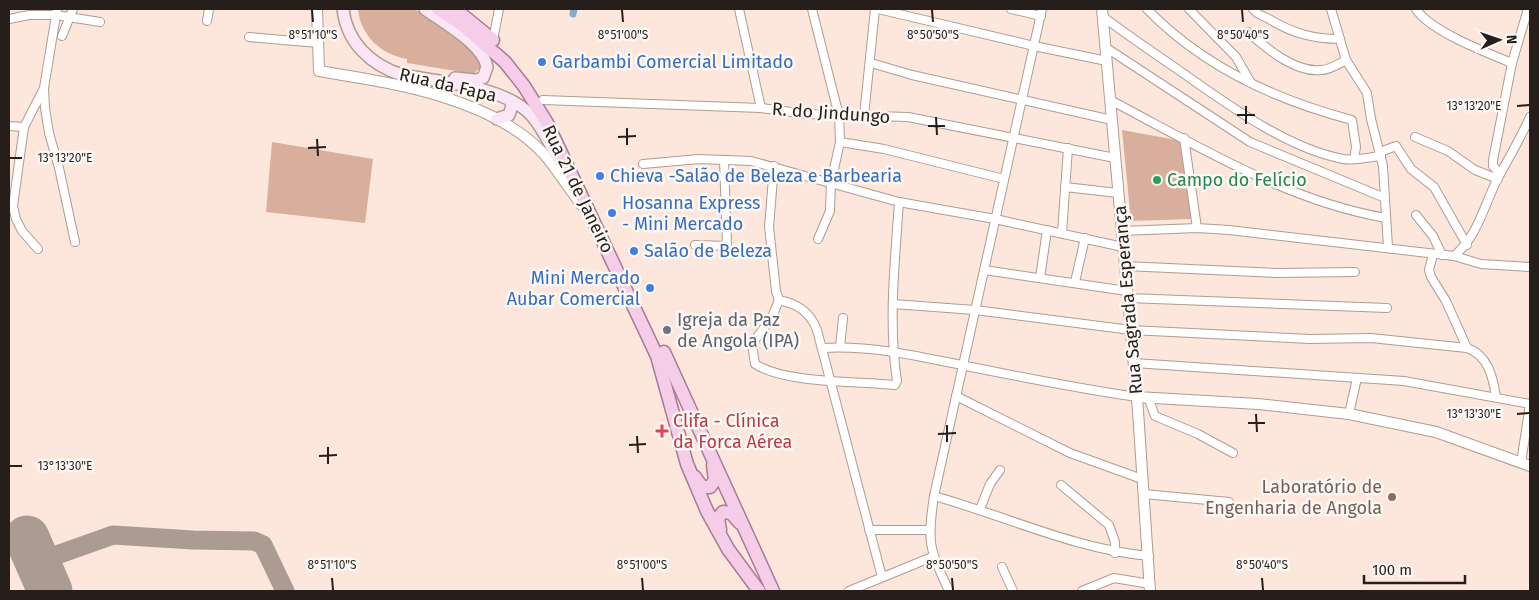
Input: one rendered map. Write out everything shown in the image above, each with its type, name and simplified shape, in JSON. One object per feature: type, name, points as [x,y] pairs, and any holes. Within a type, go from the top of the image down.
[{"type":"main road","name":"Rua da Fapa","points":[[344,9],[348,28],[356,44],[363,53],[379,65],[402,74],[487,91],[510,100],[526,111],[537,124],[591,216]]},
{"type":"main road","name":"Rua da Fapa","points":[[348,9],[351,25],[358,38],[370,51],[385,61],[430,74],[475,80],[483,78],[487,68],[479,50],[425,9]]},
{"type":"main road","name":"Rua 21 de Janeiro","points":[[438,9],[492,49],[524,86],[547,123],[657,356],[680,440],[696,487],[726,547],[759,591]]},
{"type":"main road","points":[[454,9],[493,40],[517,65],[543,100],[559,128],[773,591]]},
{"type":"main road","points":[[497,119],[509,115],[512,106],[510,100]]},
{"type":"main road","points":[[680,440],[698,483],[702,487],[710,487],[714,484],[715,474],[699,429]]},
{"type":"main road","points":[[726,547],[718,522],[718,518],[723,512],[731,512],[750,540]]},
{"type":"street","points":[[62,36],[73,9]]},
{"type":"street","points":[[207,21],[209,9]]},
{"type":"street","points":[[317,9],[319,71],[365,78],[423,92],[464,105],[497,119],[532,142],[544,154],[591,216]]},
{"type":"street","points":[[493,40],[499,9]]},
{"type":"street","points":[[739,9],[761,108]]},
{"type":"street","points":[[812,9],[839,116],[840,142],[831,183],[830,210],[818,240]]},
{"type":"street","points":[[864,116],[876,9],[1107,61]]},
{"type":"street","points":[[949,591],[932,557],[929,530],[934,496],[1041,12],[1011,9]]},
{"type":"street","points":[[1147,9],[1182,42],[1219,66],[1251,83],[1309,106],[1352,120],[1356,148],[1354,159]]},
{"type":"street","points":[[1190,9],[1236,57],[1251,83]]},
{"type":"street","points":[[1253,9],[1286,30],[1314,38],[1340,39]]},
{"type":"street","points":[[1330,9],[1346,60],[1368,93],[1371,118],[1381,154],[1388,247]]},
{"type":"street","points":[[1416,9],[1420,15],[1452,36],[1512,63]]},
{"type":"street","points":[[1499,177],[1493,166],[1493,160],[1512,63],[1528,9]]},
{"type":"street","points":[[57,12],[44,88],[48,133],[59,168],[75,242]]},
{"type":"street","points":[[9,18],[57,12],[69,18],[100,22]]},
{"type":"street","points":[[1102,12],[1232,108],[1303,144],[1336,157],[1354,159],[1381,154],[1396,146],[1411,169],[1434,187],[1467,245]]},
{"type":"street","name":"Rua Sagrada Esperança","points":[[1102,12],[1134,363],[1150,588]]},
{"type":"street","points":[[1248,32],[1271,52],[1312,70],[1328,69],[1346,60]]},
{"type":"street","points":[[249,38],[318,43]]},
{"type":"street","points":[[1105,47],[1250,142],[1385,198]]},
{"type":"street","points":[[871,64],[1022,101],[1112,120]]},
{"type":"street","points":[[38,249],[22,231],[16,219],[13,206],[24,127],[44,88]]},
{"type":"street","name":"R. do Jindungo","points":[[543,100],[761,108],[839,116],[928,120],[1115,158]]},
{"type":"street","points":[[1110,100],[1302,196],[1354,213],[1386,218]]},
{"type":"street","points":[[1454,256],[1467,245],[1530,117]]},
{"type":"street","points":[[9,126],[24,127]]},
{"type":"street","points":[[1415,137],[1448,151],[1475,170],[1499,177]]},
{"type":"street","points":[[1184,138],[1197,228]]},
{"type":"street","points":[[840,142],[884,149],[1004,179]]},
{"type":"street","points":[[1062,233],[1068,148]]},
{"type":"street","points":[[643,164],[699,159],[751,161],[899,202],[996,219],[1123,247]]},
{"type":"street","points":[[696,245],[727,246],[724,160]]},
{"type":"street","points":[[774,166],[769,227],[774,282],[779,300],[772,317],[752,344],[755,364],[779,374],[896,385],[893,352],[893,304],[899,202]]},
{"type":"street","points":[[1065,187],[1118,193]]},
{"type":"street","points":[[1416,215],[1433,236],[1442,254]]},
{"type":"street","points":[[1122,231],[1197,228],[1388,247],[1454,256],[1481,264],[1530,267],[1530,260]]},
{"type":"street","points":[[1040,278],[1047,230]]},
{"type":"street","points":[[1075,282],[1084,238]]},
{"type":"street","points":[[1433,254],[1429,270],[1431,277],[1446,301],[1467,348]]},
{"type":"street","points":[[1125,266],[1274,273],[1354,272]]},
{"type":"street","points":[[984,270],[1075,282],[1128,295],[1387,308]]},
{"type":"street","points":[[779,300],[791,303],[807,313],[813,321],[823,348],[828,380],[882,577]]},
{"type":"street","points":[[893,304],[975,310],[1130,330],[1310,339],[1371,338],[1467,348],[1474,350],[1485,361],[1494,383],[1496,397]]},
{"type":"street","points":[[840,347],[844,318]]},
{"type":"street","points":[[823,348],[840,347],[893,352],[1149,400],[1258,404],[1349,414],[1436,432],[1525,464],[1530,404],[1404,381],[1134,363]]},
{"type":"street","points":[[1349,414],[1357,378]]},
{"type":"street","points":[[956,396],[1070,453],[1142,479]]},
{"type":"street","points":[[1149,400],[1155,416],[1198,434],[1233,453]]},
{"type":"street","points":[[980,509],[990,484],[1000,470]]},
{"type":"street","points":[[1061,485],[1109,525],[1114,536],[1115,553]]},
{"type":"street","points":[[1144,494],[1229,502]]},
{"type":"street","points":[[934,496],[980,509],[1090,547],[1115,553],[1149,556]]},
{"type":"street","points":[[869,530],[929,530]]},
{"type":"street","points":[[853,590],[932,557]]},
{"type":"street","points":[[1002,567],[1013,591]]},
{"type":"street","points":[[1082,591],[1114,578],[1150,588]]},
{"type":"shaded area","points":[[358,9],[414,9],[425,15],[478,56],[481,67],[474,73],[468,73],[407,63],[407,59],[388,53],[374,42],[363,28]]},
{"type":"shaded area","name":"Campo do Felício","points":[[1122,130],[1182,141],[1191,219],[1131,221]]},
{"type":"shaded area","points":[[272,142],[373,159],[365,223],[266,212]]},
{"type":"waterway","points":[[573,14],[574,9]]},
{"type":"taxiway","points":[[37,562],[113,535],[193,540],[254,541],[263,545],[285,591]]},
{"type":"runway","points":[[27,538],[50,591]]},
{"type":"place","name":"Garbambi Comercial Limitado","points":[[542,62]]},
{"type":"place","name":"Chieva -Salão de Beleza e Barbearia","points":[[600,176]]},
{"type":"place","name":"Campo do Felício","points":[[1157,180]]},
{"type":"place","name":"Hosanna Express - Mini Mercado","points":[[612,213]]},
{"type":"place","name":"Salão de Beleza","points":[[634,251]]},
{"type":"place","name":"Mini Mercado Aubar Comercial","points":[[650,288]]},
{"type":"place","name":"Igreja da Paz de Angola (IPA)","points":[[667,330]]},
{"type":"place","name":"Clifa - Clínica da Forca Aérea","points":[[662,431]]},
{"type":"place","name":"Laboratório de Engenharia de Angola","points":[[1392,497]]}]
